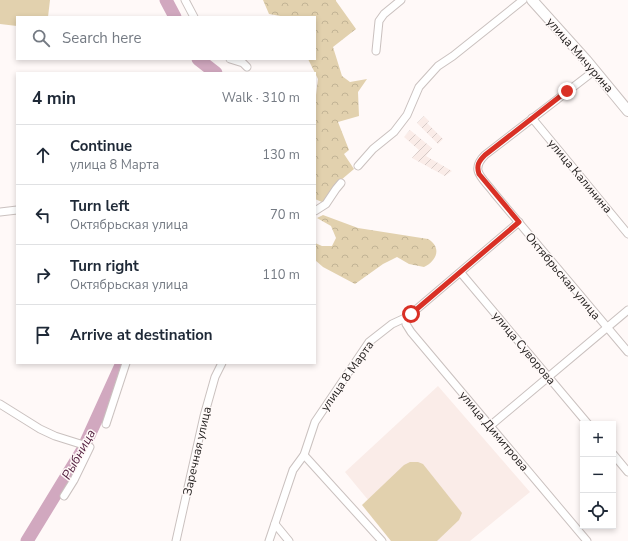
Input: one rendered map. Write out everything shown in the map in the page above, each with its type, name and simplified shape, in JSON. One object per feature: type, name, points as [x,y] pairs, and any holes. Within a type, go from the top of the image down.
[{"type":"street","points":[[185,0],[193,16]]},
{"type":"street","points":[[376,51],[379,21],[384,14],[401,0]]},
{"type":"street","points":[[358,166],[373,149],[394,132],[407,115],[419,87],[438,66],[453,56],[523,0]]},
{"type":"street","name":"улица Мичурина","points":[[532,0],[628,111]]},
{"type":"street","points":[[233,60],[248,66]]},
{"type":"street","name":"Октябрьская улица","points":[[594,71],[485,155],[480,160],[477,167],[479,174],[628,352]]},
{"type":"street","name":"улица Калинина","points":[[532,118],[628,234]]},
{"type":"street","points":[[316,210],[326,204],[342,183]]},
{"type":"street","points":[[0,212],[16,210]]},
{"type":"street","name":"улица 8 Марта","points":[[270,541],[293,470],[304,455],[315,422],[369,342],[392,324],[405,318],[519,222]]},
{"type":"street","name":"улица Суворова","points":[[460,273],[585,421]]},
{"type":"street","points":[[490,426],[549,378],[628,310]]},
{"type":"street","name":"улица Димитрова","points":[[405,318],[406,324],[411,332],[587,541]]},
{"type":"street","points":[[106,424],[126,364]]},
{"type":"street","name":"Заречная улица","points":[[176,541],[204,416],[215,377],[222,364]]},
{"type":"street","points":[[0,404],[40,429],[55,436],[90,448],[64,496]]},
{"type":"street","points":[[304,455],[382,541]]},
{"type":"street","points":[[616,457],[628,472]]},
{"type":"street","points":[[275,524],[289,541]]},
{"type":"shaded area","points":[[424,116],[429,121],[427,123],[443,139],[438,144],[417,123]]},
{"type":"shaded area","points":[[410,130],[432,148],[426,156],[452,171],[445,176],[412,158],[419,150],[404,137]]},
{"type":"shaded area","points":[[438,386],[530,492],[470,541],[402,541],[345,472]]},
{"type":"green space","points":[[0,0],[50,0],[48,16],[16,16],[16,26],[0,24]]},
{"type":"green space","points":[[263,0],[336,0],[356,29],[333,47],[342,76],[350,82],[367,79],[358,92],[359,116],[338,122],[349,150],[344,154],[354,169],[334,186],[324,203],[316,199],[316,95],[318,79],[316,72],[314,72],[308,60],[316,60],[316,16],[280,16],[269,14]]},
{"type":"green space","points":[[323,215],[358,228],[428,239],[435,246],[435,258],[424,267],[409,264],[397,257],[383,264],[355,284],[323,267],[316,261],[316,243],[322,246],[332,246],[336,238],[331,226],[317,218]]},
{"type":"green space","points":[[410,462],[418,462],[423,464],[462,513],[459,520],[437,541],[391,541],[362,505],[404,465]]},
{"type":"waterway","name":"Рыбница","points":[[166,0],[174,16]]},
{"type":"waterway","name":"Рыбница","points":[[199,60],[215,72]]},
{"type":"waterway","name":"Рыбница","points":[[27,541],[82,451],[122,364]]},
{"type":"route","points":[[411,314],[519,222],[479,174],[477,167],[478,164],[485,155],[567,91]]}]
